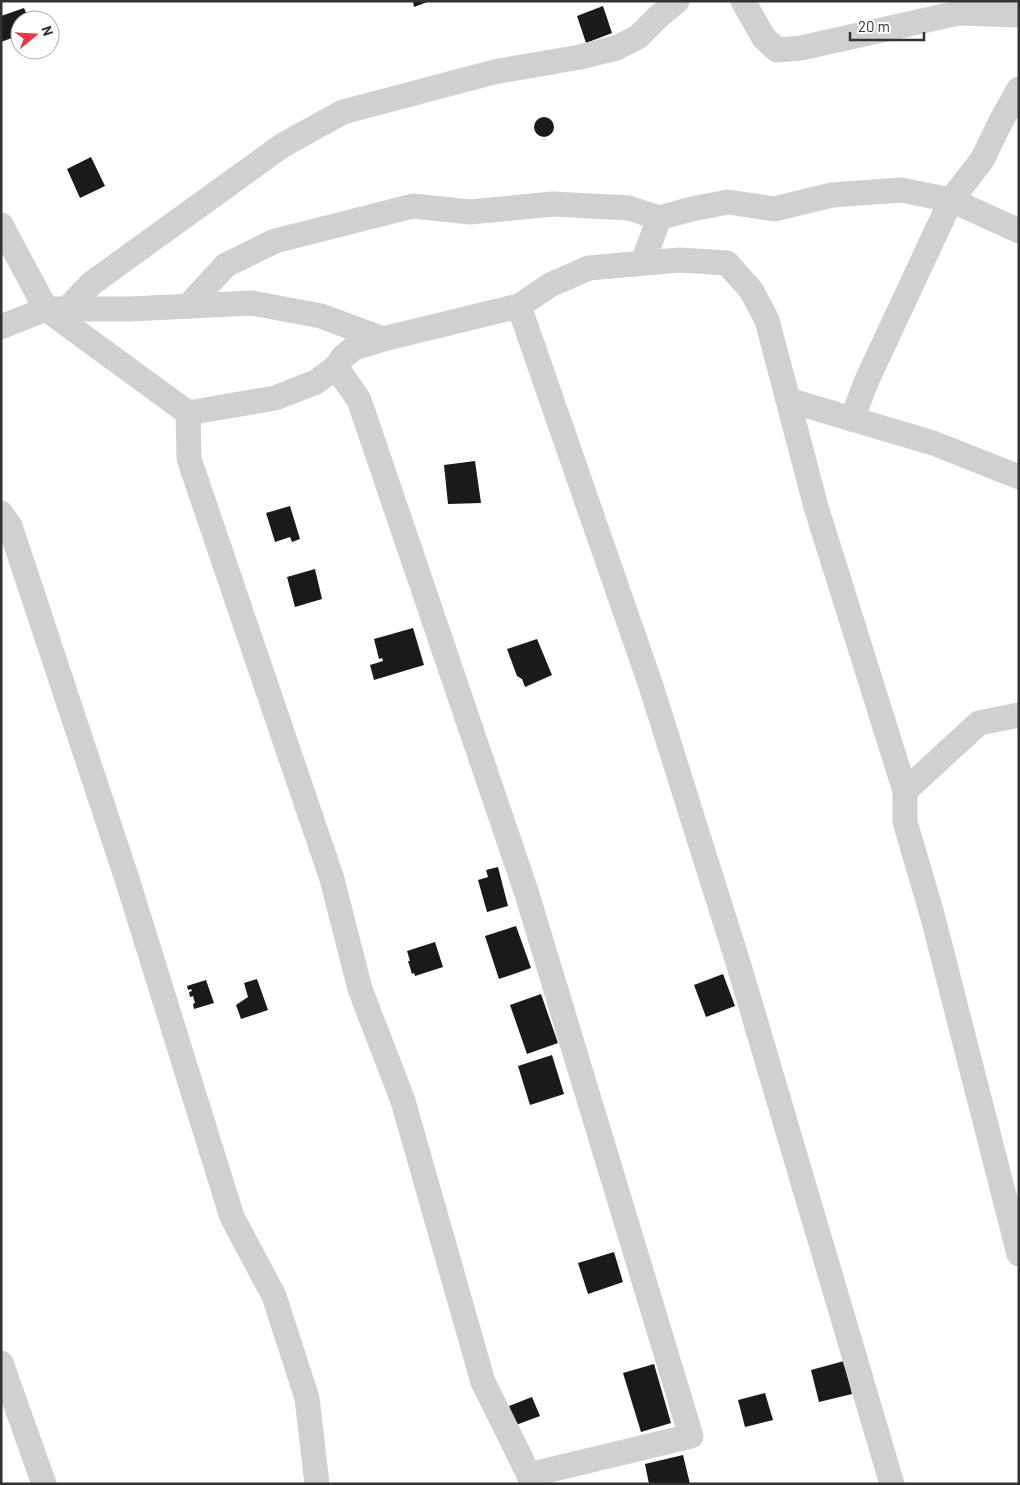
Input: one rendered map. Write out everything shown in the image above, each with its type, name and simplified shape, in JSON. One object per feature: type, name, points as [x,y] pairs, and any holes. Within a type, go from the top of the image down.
[{"type":"street","points":[[1,327],[57,308],[275,150],[343,112],[494,72],[580,57],[616,48],[638,38],[676,1]]},
{"type":"street","points":[[743,1],[764,38],[777,50],[801,48],[958,13],[1019,14]]},
{"type":"street","points":[[852,419],[867,380],[951,200],[982,160],[1001,120],[1019,89]]},
{"type":"street","points":[[188,306],[226,265],[275,241],[413,206],[470,212],[553,204],[629,208],[659,218],[728,202],[774,209],[832,196],[901,190],[951,200],[1019,231]]},
{"type":"street","points":[[643,262],[659,218]]},
{"type":"street","points":[[1,225],[57,308],[188,413],[275,398],[316,382],[336,367],[343,357],[354,348],[382,339],[519,306],[550,285],[589,268],[680,260],[727,263],[751,290],[767,320],[816,507],[905,791],[905,822],[932,914],[1019,1254]]},
{"type":"street","points":[[57,308],[130,309],[252,303],[321,316],[382,339]]},
{"type":"street","points":[[519,306],[651,686],[740,969],[892,1484]]},
{"type":"street","points":[[188,413],[189,459],[332,879],[360,989],[403,1101],[483,1382],[530,1479],[691,1436],[526,891],[359,400],[336,367]]},
{"type":"street","points":[[788,400],[933,443],[1019,477]]},
{"type":"street","points":[[1,512],[10,526],[124,869],[232,1217],[274,1296],[296,1361],[308,1398],[317,1484]]},
{"type":"street","points":[[905,791],[979,723],[1019,715]]},
{"type":"street","points":[[1,1363],[44,1484]]},
{"type":"building","points":[[413,1],[430,1],[414,7]]},
{"type":"building","points":[[603,6],[612,33],[586,43],[577,16]]},
{"type":"building","points":[[10,13],[10,39],[1,42],[1,16]]},
{"type":"building","points":[[544,117],[551,120],[554,127],[551,134],[544,137],[537,134],[534,127],[537,120]]},
{"type":"building","points":[[91,157],[105,186],[80,198],[67,169]]},
{"type":"building","points":[[475,461],[481,503],[448,504],[444,465]]},
{"type":"building","points":[[290,506],[300,539],[292,542],[290,537],[275,542],[266,513]]},
{"type":"building","points":[[315,569],[322,599],[295,607],[287,577]]},
{"type":"building","points":[[413,628],[424,665],[374,680],[370,665],[383,661],[382,658],[379,659],[374,639]]},
{"type":"building","points":[[537,639],[552,675],[525,687],[522,679],[517,676],[507,649]]},
{"type":"building","points":[[498,867],[508,906],[487,912],[478,880],[488,877],[486,870]]},
{"type":"building","points":[[516,926],[531,968],[499,979],[485,936]]},
{"type":"building","points":[[435,942],[443,967],[415,976],[414,973],[412,974],[407,951]]},
{"type":"building","points":[[723,974],[735,1006],[706,1017],[694,985]]},
{"type":"building","points":[[257,979],[268,1010],[241,1019],[236,1005],[248,997],[244,983]]},
{"type":"building","points":[[206,980],[214,1003],[194,1009],[193,996],[190,997],[189,992],[192,991],[191,989],[188,990],[187,986]]},
{"type":"building","points":[[541,994],[558,1043],[527,1054],[510,1005]]},
{"type":"building","points":[[552,1055],[564,1094],[530,1105],[518,1066]]},
{"type":"building","points":[[614,1252],[623,1282],[588,1294],[578,1263]]},
{"type":"building","points":[[844,1361],[852,1394],[819,1402],[811,1370]]},
{"type":"building","points":[[654,1364],[671,1423],[641,1432],[623,1373]]},
{"type":"building","points":[[765,1393],[773,1420],[745,1427],[738,1400]]},
{"type":"building","points":[[532,1397],[540,1416],[516,1425],[509,1406]]},
{"type":"building","points":[[683,1455],[690,1484],[649,1484],[645,1464]]}]
